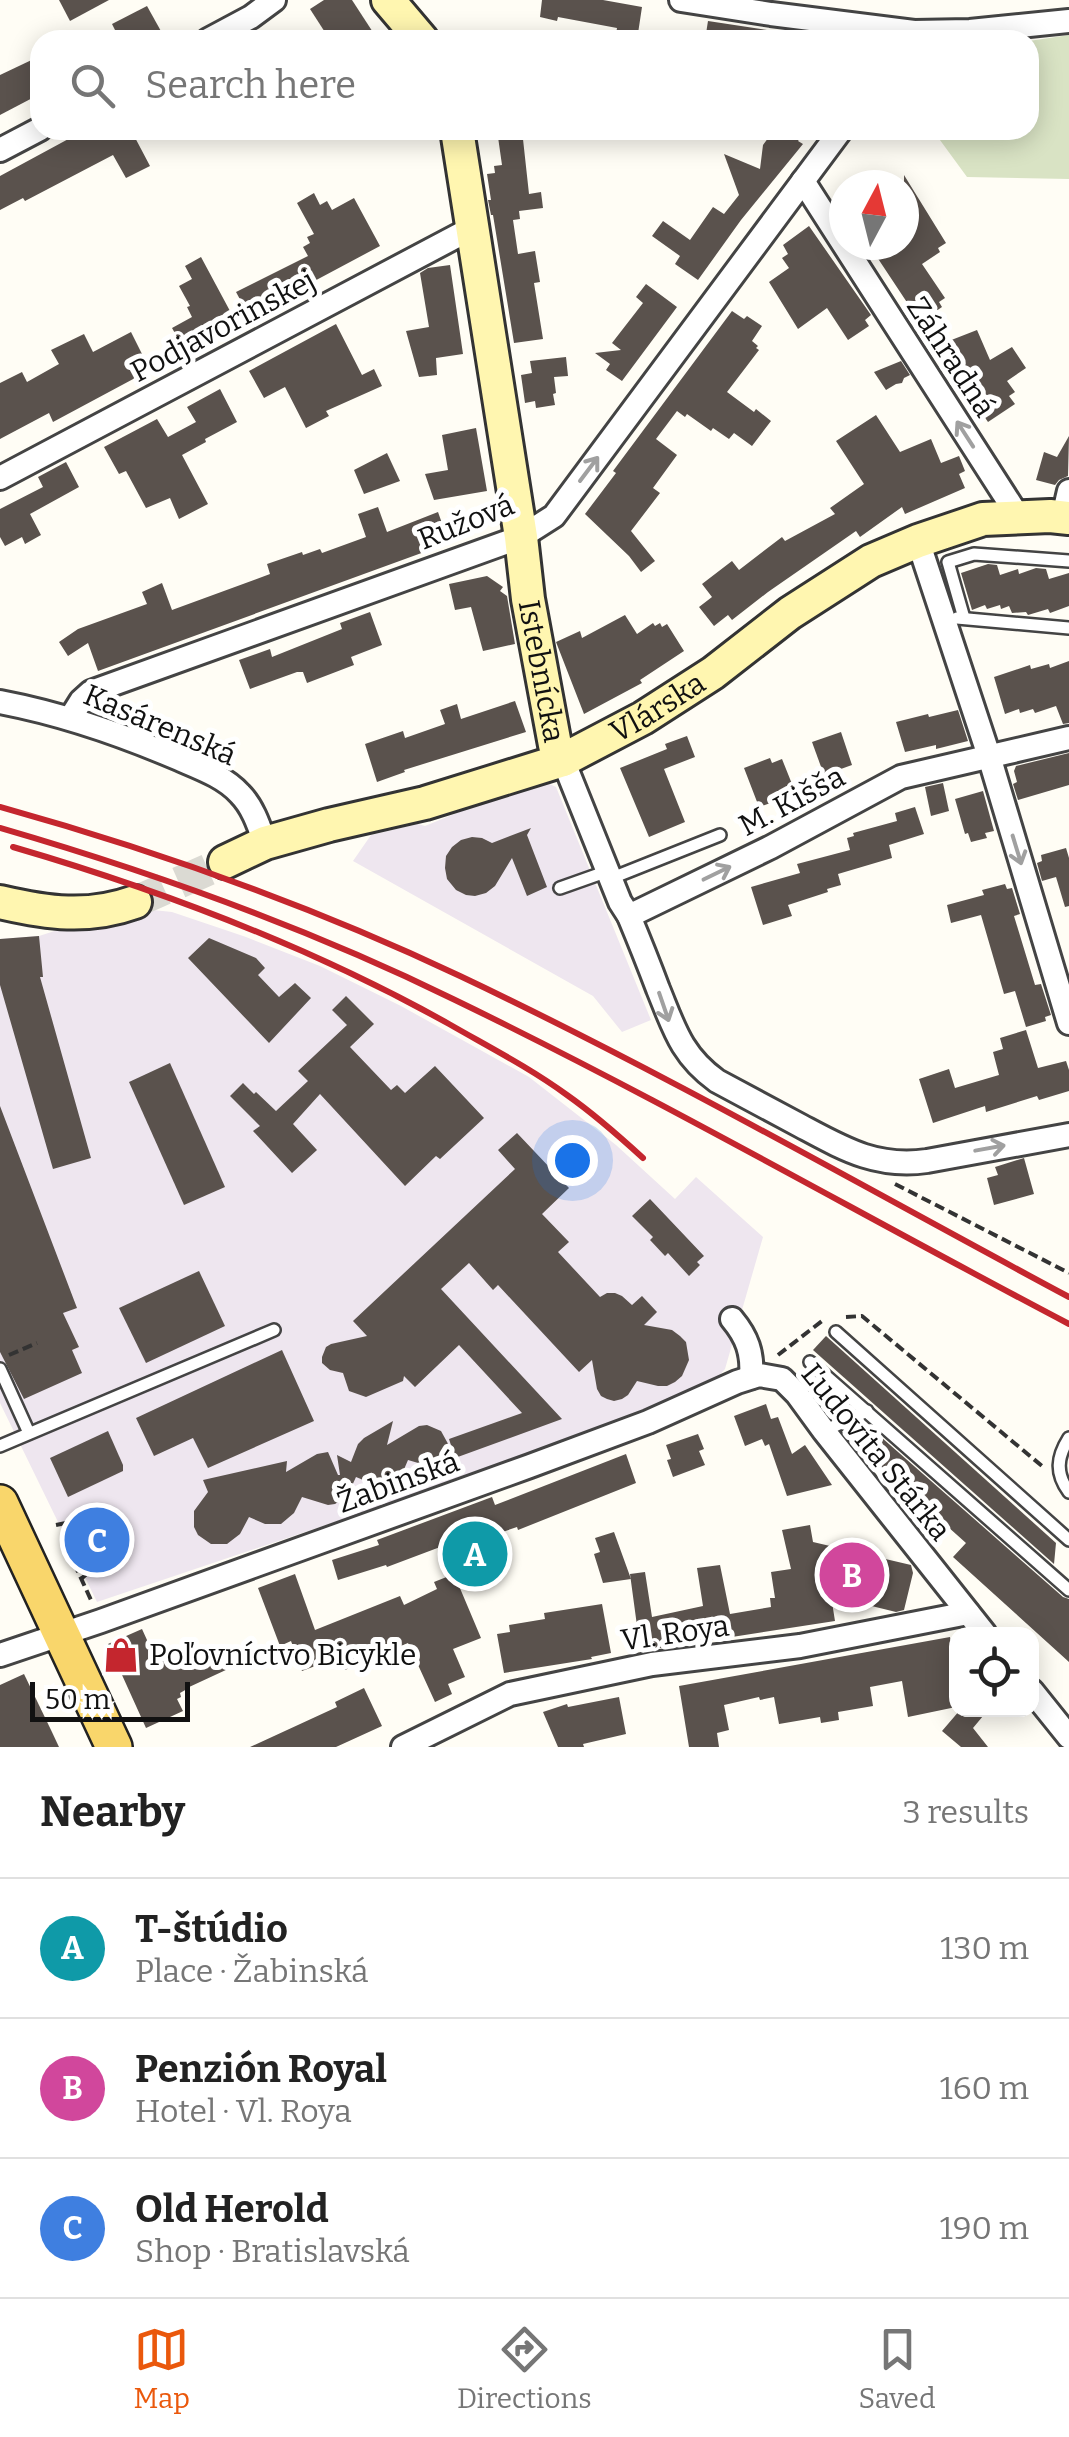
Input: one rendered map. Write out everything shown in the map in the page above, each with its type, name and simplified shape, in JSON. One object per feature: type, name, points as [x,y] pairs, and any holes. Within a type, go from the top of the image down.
[{"type":"main road","points":[[388,0],[414,30]]},
{"type":"main road","name":"Istebnícka","points":[[459,140],[528,599],[555,745],[563,760]]},
{"type":"main road","name":"Vlárska","points":[[225,862],[265,843],[425,803],[563,760],[630,726],[713,674],[790,614],[871,562],[983,519],[1067,509]]},
{"type":"main road","points":[[0,902],[46,912],[80,914],[135,902]]},
{"type":"main road","points":[[0,1503],[114,1747]]},
{"type":"street","points":[[227,30],[274,0]]},
{"type":"street","points":[[681,0],[771,7],[882,30]]},
{"type":"street","points":[[988,30],[1069,21]]},
{"type":"street","points":[[0,150],[30,134]]},
{"type":"street","name":"Ružová","points":[[70,718],[80,700],[91,692],[521,536],[554,516],[833,140]]},
{"type":"street","name":"Záhradná","points":[[802,181],[1018,516]]},
{"type":"street","name":"Podjavorinskej","points":[[0,478],[474,227]]},
{"type":"street","points":[[918,541],[954,618],[989,756],[1069,1023]]},
{"type":"street","name":"Kasárenská","points":[[0,702],[70,718],[206,771],[240,794],[252,810],[265,843]]},
{"type":"street","name":"M. Kišša","points":[[629,916],[771,847],[901,777],[1069,738]]},
{"type":"street","name":"Istebnícka","points":[[563,760],[672,1028],[689,1056],[705,1072],[852,1153],[886,1162],[911,1163],[1069,1135]]},
{"type":"street","name":"Ľudovíta Stárka","points":[[732,1319],[746,1336],[751,1377],[782,1379],[798,1394],[979,1627]]},
{"type":"street","name":"Žabinská","points":[[0,1656],[648,1422],[751,1377]]},
{"type":"street","name":"Vl. Roya","points":[[403,1747],[510,1694],[652,1664],[800,1646],[968,1614]]},
{"type":"street","points":[[1039,1701],[1069,1737]]},
{"type":"lane","points":[[1069,561],[974,554],[948,562],[954,618],[1069,628]]},
{"type":"lane","points":[[560,888],[720,835]]},
{"type":"lane","points":[[0,1446],[274,1330]]},
{"type":"lane","points":[[836,1332],[1069,1540]]},
{"type":"lane","points":[[810,1362],[1069,1590]]},
{"type":"lane","points":[[0,1369],[29,1433]]},
{"type":"lane","points":[[824,1431],[866,1411]]},
{"type":"lane","points":[[1066,1487],[1058,1466],[1059,1455],[1069,1438]]},
{"type":"path","points":[[844,1318],[862,1316],[1066,1487]]},
{"type":"path","points":[[800,1337],[826,1318]]},
{"type":"path","points":[[13,1354],[37,1343]]},
{"type":"path","points":[[56,1526],[73,1524],[86,1543],[92,1565],[82,1580]]},
{"type":"path","points":[[74,1563],[94,1608]]},
{"type":"shaded area","points":[[543,781],[556,787],[651,1020],[622,1032],[593,996],[353,861],[371,835],[418,824],[425,826],[505,789]]},
{"type":"shaded area","points":[[153,910],[172,912],[246,937],[320,966],[401,1006],[529,1077],[616,1145],[675,1199],[696,1177],[763,1237],[725,1369],[702,1388],[442,1486],[97,1602],[0,1403],[0,939],[39,936]]},
{"type":"green space","points":[[1069,35],[1069,179],[967,177],[940,140],[1039,140],[1039,40]]},
{"type":"building","points":[[59,0],[109,0],[70,21]]},
{"type":"building","points":[[324,0],[352,0],[372,30],[324,30],[310,9]]},
{"type":"building","points":[[542,0],[603,0],[642,7],[639,30],[540,17]]},
{"type":"building","points":[[147,6],[160,30],[115,30],[112,24]]},
{"type":"building","points":[[708,21],[767,30],[707,30]]},
{"type":"building","points":[[30,61],[30,99],[0,115],[0,75]]},
{"type":"building","points":[[67,140],[136,140],[150,166],[126,178],[113,155],[0,210],[0,176]]},
{"type":"building","points":[[498,140],[523,140],[529,194],[541,192],[543,208],[519,211],[520,219],[513,220],[518,254],[535,251],[540,282],[534,283],[543,339],[514,343],[488,200],[487,174],[495,173],[494,166],[502,165]]},
{"type":"building","points":[[767,140],[799,140],[803,144],[698,280],[675,264],[680,256],[652,236],[663,221],[690,240],[713,207],[724,214],[739,195],[724,154],[760,169]]},
{"type":"building","points":[[314,193],[320,205],[327,201],[332,210],[354,198],[380,246],[249,316],[236,292],[308,256],[303,247],[310,243],[307,237],[314,234],[297,203]]},
{"type":"building","points":[[919,199],[946,243],[922,264],[945,298],[939,302],[942,307],[920,322],[879,260],[919,260]]},
{"type":"building","points":[[809,226],[829,260],[871,315],[865,320],[869,326],[848,340],[827,308],[798,329],[769,282],[789,268],[782,258],[788,254],[783,245]]},
{"type":"building","points":[[201,257],[230,311],[212,320],[219,332],[185,351],[172,328],[192,317],[179,286],[192,279],[185,266]]},
{"type":"building","points":[[450,265],[463,354],[436,358],[437,375],[419,377],[406,331],[429,327],[420,273]]},
{"type":"building","points":[[646,284],[677,307],[622,381],[606,370],[610,364],[595,353],[621,350],[612,343],[643,303],[636,297]]},
{"type":"building","points":[[732,311],[762,326],[752,341],[759,350],[727,392],[771,421],[752,446],[734,433],[729,439],[677,411],[656,439],[677,455],[653,488],[660,493],[631,531],[655,561],[641,572],[585,514]]},
{"type":"building","points":[[336,324],[362,375],[374,369],[382,386],[326,411],[329,416],[306,428],[285,387],[264,398],[249,371]]},
{"type":"building","points":[[977,330],[990,360],[1012,347],[1026,368],[1007,381],[1015,392],[1009,396],[1015,404],[988,422],[936,346]]},
{"type":"building","points":[[131,332],[150,370],[53,422],[49,413],[0,439],[0,383],[22,372],[27,382],[59,364],[51,350],[84,334],[93,352]]},
{"type":"building","points":[[566,357],[568,376],[554,377],[555,405],[536,408],[535,401],[525,403],[521,375],[532,373],[530,361]]},
{"type":"building","points":[[901,361],[910,375],[886,390],[874,372]]},
{"type":"building","points":[[220,389],[237,422],[182,455],[208,504],[179,519],[170,498],[146,508],[126,471],[119,474],[104,447],[157,419],[168,437],[196,422],[187,407]]},
{"type":"building","points":[[876,415],[900,452],[931,439],[941,463],[959,456],[965,471],[959,474],[965,488],[905,514],[902,507],[860,537],[856,531],[732,620],[728,615],[714,626],[699,607],[712,597],[702,584],[732,561],[739,570],[782,537],[785,541],[835,514],[830,508],[864,484],[836,441]]},
{"type":"building","points":[[476,428],[487,491],[434,500],[425,474],[448,470],[442,435]]},
{"type":"building","points":[[1069,436],[1068,476],[1055,485],[1036,480],[1044,452],[1057,457]]},
{"type":"building","points":[[387,453],[400,481],[364,494],[354,470]]},
{"type":"building","points":[[66,462],[79,487],[30,514],[41,535],[25,544],[22,537],[5,546],[0,537],[0,509],[43,487],[38,477]]},
{"type":"building","points":[[378,507],[387,532],[438,512],[449,543],[98,671],[88,643],[68,656],[59,642],[78,629],[147,604],[142,592],[162,583],[172,610],[270,574],[267,564],[302,552],[303,555],[320,549],[322,553],[366,537],[358,514]]},
{"type":"building","points":[[997,565],[1000,575],[1036,568],[1046,569],[1049,579],[1069,573],[1069,606],[1028,615],[1012,613],[1009,606],[1001,609],[1000,605],[972,610],[961,573]]},
{"type":"building","points":[[487,576],[503,587],[500,591],[507,596],[515,644],[483,651],[471,607],[455,610],[449,584]]},
{"type":"building","points":[[370,612],[382,645],[351,657],[354,665],[307,683],[303,672],[297,672],[250,689],[239,660],[270,649],[272,657],[342,629],[340,623]]},
{"type":"building","points":[[625,615],[637,634],[653,623],[662,627],[667,624],[684,651],[640,680],[642,683],[584,714],[556,642],[580,631],[582,638]]},
{"type":"building","points":[[1069,661],[1069,723],[1063,724],[1056,706],[1035,713],[1033,709],[1020,713],[1019,709],[1005,714],[994,677],[1030,665],[1031,669],[1049,664],[1050,668]]},
{"type":"building","points":[[515,701],[526,732],[377,782],[365,744],[403,731],[405,738],[445,724],[440,710],[457,704],[461,719]]},
{"type":"building","points":[[958,710],[968,741],[905,752],[896,722]]},
{"type":"building","points":[[841,732],[852,765],[824,775],[812,742]]},
{"type":"building","points":[[687,736],[695,757],[664,769],[685,822],[649,837],[620,768],[667,749],[665,744]]},
{"type":"building","points":[[1069,753],[1069,785],[1018,800],[1013,784],[1017,782],[1016,766]]},
{"type":"building","points":[[770,758],[772,763],[782,759],[796,794],[759,807],[744,768]]},
{"type":"building","points":[[943,783],[949,811],[931,816],[925,787]]},
{"type":"building","points":[[983,791],[994,831],[985,833],[987,838],[971,842],[955,799]]},
{"type":"building","points":[[915,807],[924,834],[889,845],[892,858],[838,874],[841,885],[788,905],[792,916],[763,925],[751,887],[800,873],[797,864],[850,850],[847,838],[853,833],[897,821],[895,813]]},
{"type":"building","points":[[531,828],[527,835],[547,887],[527,896],[512,858],[495,886],[486,893],[466,895],[447,879],[446,856],[461,840],[472,837],[492,843]]},
{"type":"building","points":[[1066,848],[1069,906],[1065,907],[1056,877],[1042,881],[1037,863],[1042,861],[1041,855]]},
{"type":"building","points":[[1005,884],[1007,889],[1012,888],[1020,914],[1014,916],[1035,985],[1041,984],[1051,1015],[1045,1017],[1046,1021],[1026,1027],[1015,991],[1004,994],[981,915],[951,923],[947,905],[984,895],[982,890]]},
{"type":"building","points":[[39,936],[40,977],[91,1158],[53,1169],[0,985],[0,939]]},
{"type":"building","points":[[209,938],[256,958],[265,968],[258,975],[279,997],[295,983],[311,998],[269,1043],[188,958]]},
{"type":"building","points":[[346,996],[374,1024],[350,1047],[391,1090],[397,1085],[405,1093],[435,1066],[484,1118],[405,1186],[320,1094],[293,1124],[317,1150],[292,1173],[253,1131],[260,1126],[230,1096],[243,1083],[276,1111],[308,1081],[298,1071],[347,1025],[332,1010]]},
{"type":"building","points":[[1026,1030],[1038,1068],[1066,1061],[1069,1091],[1039,1100],[1037,1096],[986,1112],[985,1106],[933,1123],[919,1079],[949,1069],[955,1088],[999,1075],[993,1052],[1003,1049],[1000,1038]]},
{"type":"building","points":[[170,1063],[225,1187],[184,1205],[129,1082]]},
{"type":"building","points":[[0,1106],[77,1308],[63,1313],[79,1347],[72,1350],[82,1373],[24,1399],[0,1352]]},
{"type":"building","points":[[517,1133],[569,1188],[542,1214],[569,1242],[558,1252],[600,1297],[615,1293],[632,1305],[642,1296],[657,1312],[644,1325],[672,1330],[680,1336],[686,1342],[689,1360],[682,1376],[667,1386],[637,1381],[622,1399],[607,1399],[597,1389],[592,1360],[579,1372],[498,1285],[493,1290],[469,1263],[441,1289],[562,1419],[455,1458],[449,1439],[522,1413],[459,1345],[415,1387],[404,1376],[403,1381],[366,1397],[349,1391],[343,1373],[330,1370],[322,1363],[322,1357],[331,1344],[367,1336],[353,1321],[515,1169],[498,1150]]},
{"type":"building","points":[[1024,1158],[1034,1194],[994,1205],[987,1178],[998,1175],[995,1167]]},
{"type":"building","points":[[650,1199],[704,1256],[689,1276],[668,1253],[665,1256],[632,1216]]},
{"type":"building","points":[[199,1271],[225,1326],[146,1363],[119,1308]]},
{"type":"building","points":[[826,1336],[1056,1543],[1054,1564],[813,1350]]},
{"type":"building","points":[[282,1350],[314,1421],[208,1468],[193,1438],[154,1456],[136,1418]]},
{"type":"building","points":[[766,1404],[771,1419],[778,1417],[792,1454],[805,1445],[832,1485],[787,1496],[769,1444],[765,1446],[762,1439],[745,1446],[734,1416]]},
{"type":"building","points":[[393,1421],[387,1445],[427,1425],[441,1431],[452,1451],[433,1464],[408,1460],[402,1474],[389,1484],[373,1484],[356,1477],[345,1501],[344,1498],[328,1505],[302,1497],[294,1513],[281,1524],[265,1524],[249,1517],[240,1534],[227,1544],[211,1544],[198,1535],[194,1511],[208,1492],[203,1480],[287,1461],[286,1472],[328,1452],[340,1475],[337,1455],[351,1462],[364,1438]]},
{"type":"building","points":[[108,1431],[123,1471],[68,1497],[50,1458]]},
{"type":"building","points":[[698,1434],[705,1465],[673,1477],[666,1445]]},
{"type":"building","points":[[881,1437],[1069,1599],[1069,1662],[1039,1635],[1039,1627],[1030,1627],[953,1557],[966,1543],[867,1452]]},
{"type":"building","points":[[626,1454],[636,1483],[518,1530],[517,1527],[491,1536],[488,1529],[387,1567],[338,1580],[332,1560],[379,1545],[377,1540],[492,1497],[495,1505]]},
{"type":"building","points":[[118,1509],[126,1528],[115,1533],[123,1549],[97,1560],[81,1526]]},
{"type":"building","points":[[810,1525],[813,1542],[911,1565],[913,1573],[904,1610],[896,1612],[831,1596],[835,1621],[640,1648],[630,1574],[645,1572],[652,1617],[703,1606],[697,1568],[720,1565],[730,1614],[771,1607],[770,1598],[775,1598],[771,1572],[791,1569],[782,1530]]},
{"type":"building","points":[[614,1532],[631,1579],[603,1583],[594,1554],[600,1552],[595,1538]]},
{"type":"building","points":[[295,1574],[315,1630],[400,1596],[404,1605],[437,1589],[434,1582],[454,1574],[481,1638],[453,1649],[465,1677],[448,1684],[452,1694],[435,1702],[408,1643],[345,1670],[339,1657],[302,1671],[291,1641],[280,1646],[258,1588]]},
{"type":"building","points":[[602,1604],[611,1653],[504,1673],[497,1634],[510,1632],[509,1625],[545,1619],[544,1613]]},
{"type":"building","points":[[142,1629],[157,1662],[180,1651],[187,1668],[222,1653],[228,1669],[180,1693],[177,1699],[183,1711],[146,1728],[108,1644]]},
{"type":"building","points":[[949,1637],[949,1708],[908,1717],[902,1681],[870,1687],[873,1706],[838,1712],[839,1720],[821,1723],[820,1717],[779,1724],[774,1697],[759,1697],[724,1705],[729,1730],[717,1733],[719,1747],[689,1747],[679,1686]]},
{"type":"building","points":[[24,1674],[59,1747],[0,1747],[0,1685]]},
{"type":"building","points":[[364,1688],[382,1726],[336,1747],[250,1747],[337,1707],[335,1702]]},
{"type":"building","points":[[619,1697],[626,1734],[583,1744],[584,1747],[558,1747],[543,1712],[567,1704],[568,1707]]},
{"type":"building","points":[[954,1717],[982,1717],[973,1728],[988,1747],[961,1747],[942,1731]]},
{"type":"tunnel","points":[[135,902],[225,862]]},
{"type":"railway","points":[[0,807],[234,882],[348,926],[460,976],[690,1092],[1069,1297]]},
{"type":"railway","points":[[0,828],[230,904],[398,973],[608,1077],[1069,1324]]},
{"type":"railway","points":[[13,847],[125,882],[236,923],[397,996],[553,1085],[643,1158]]},
{"type":"place","name":"Old Herold","points":[[97,1540]]},
{"type":"place","name":"T-štúdio","points":[[475,1554]]},
{"type":"place","name":"Penzión Royal","points":[[852,1575]]},
{"type":"place","name":"Poľovníctvo Bicykle","points":[[121,1655]]}]
